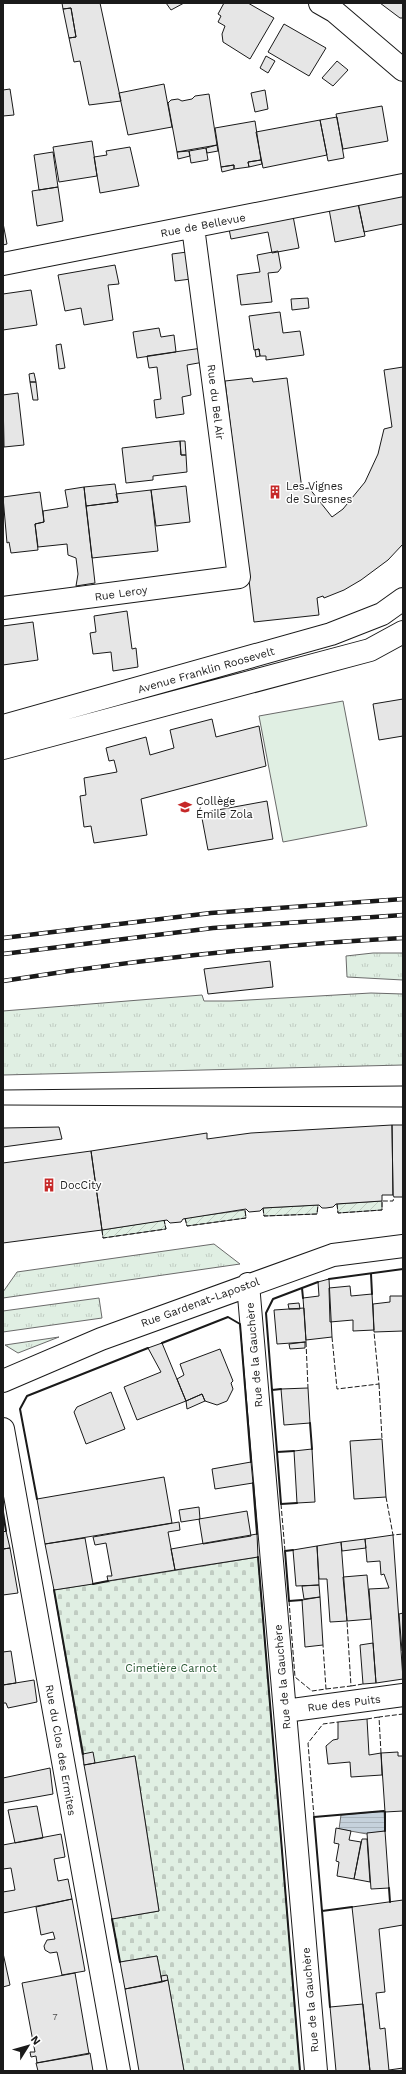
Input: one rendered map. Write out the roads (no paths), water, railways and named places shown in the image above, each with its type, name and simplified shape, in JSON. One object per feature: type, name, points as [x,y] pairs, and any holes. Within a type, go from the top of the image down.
[{"type":"street","points":[[320,3],[334,11],[403,70]]},
{"type":"street","name":"Rue de Bellevue","points":[[3,264],[403,185]]},
{"type":"street","name":"Rue du Bel Air","points":[[193,227],[239,577]]},
{"type":"street","name":"Rue Leroy","points":[[3,608],[239,577]]},
{"type":"street","name":"Avenue Franklin Roosevelt","points":[[3,726],[331,634],[382,614],[403,599]]},
{"type":"street","name":"Avenue Franklin Roosevelt","points":[[3,748],[370,650],[403,632]]},
{"type":"street","name":"Rue Gardenat-Lapostol","points":[[3,1381],[101,1339],[248,1284],[333,1255],[403,1246]]},
{"type":"street","name":"Rue de la Gauchère","points":[[248,1284],[316,2071]]},
{"type":"street","name":"Rue du Clos des Ermites","points":[[3,1429],[119,2071]]},
{"type":"street","name":"Rue des Puits","points":[[285,1711],[403,1695]]},
{"type":"tram line","points":[[3,1090],[403,1086]]},
{"type":"tram line","points":[[3,1105],[403,1107]]},
{"type":"railway","points":[[3,938],[211,913],[403,899]]},
{"type":"railway","points":[[3,954],[213,928],[403,915]]},
{"type":"railway","points":[[3,981],[103,966],[203,954],[403,938]]},
{"type":"place","name":"Les Vignes de Suresnes","points":[[275,492]]},
{"type":"place","name":"Collège Émile Zola","points":[[185,807]]},
{"type":"place","name":"DocCity","points":[[49,1185]]},
{"type":"park label","name":"Cimetière Carnot","points":[[171,1668]]}]
